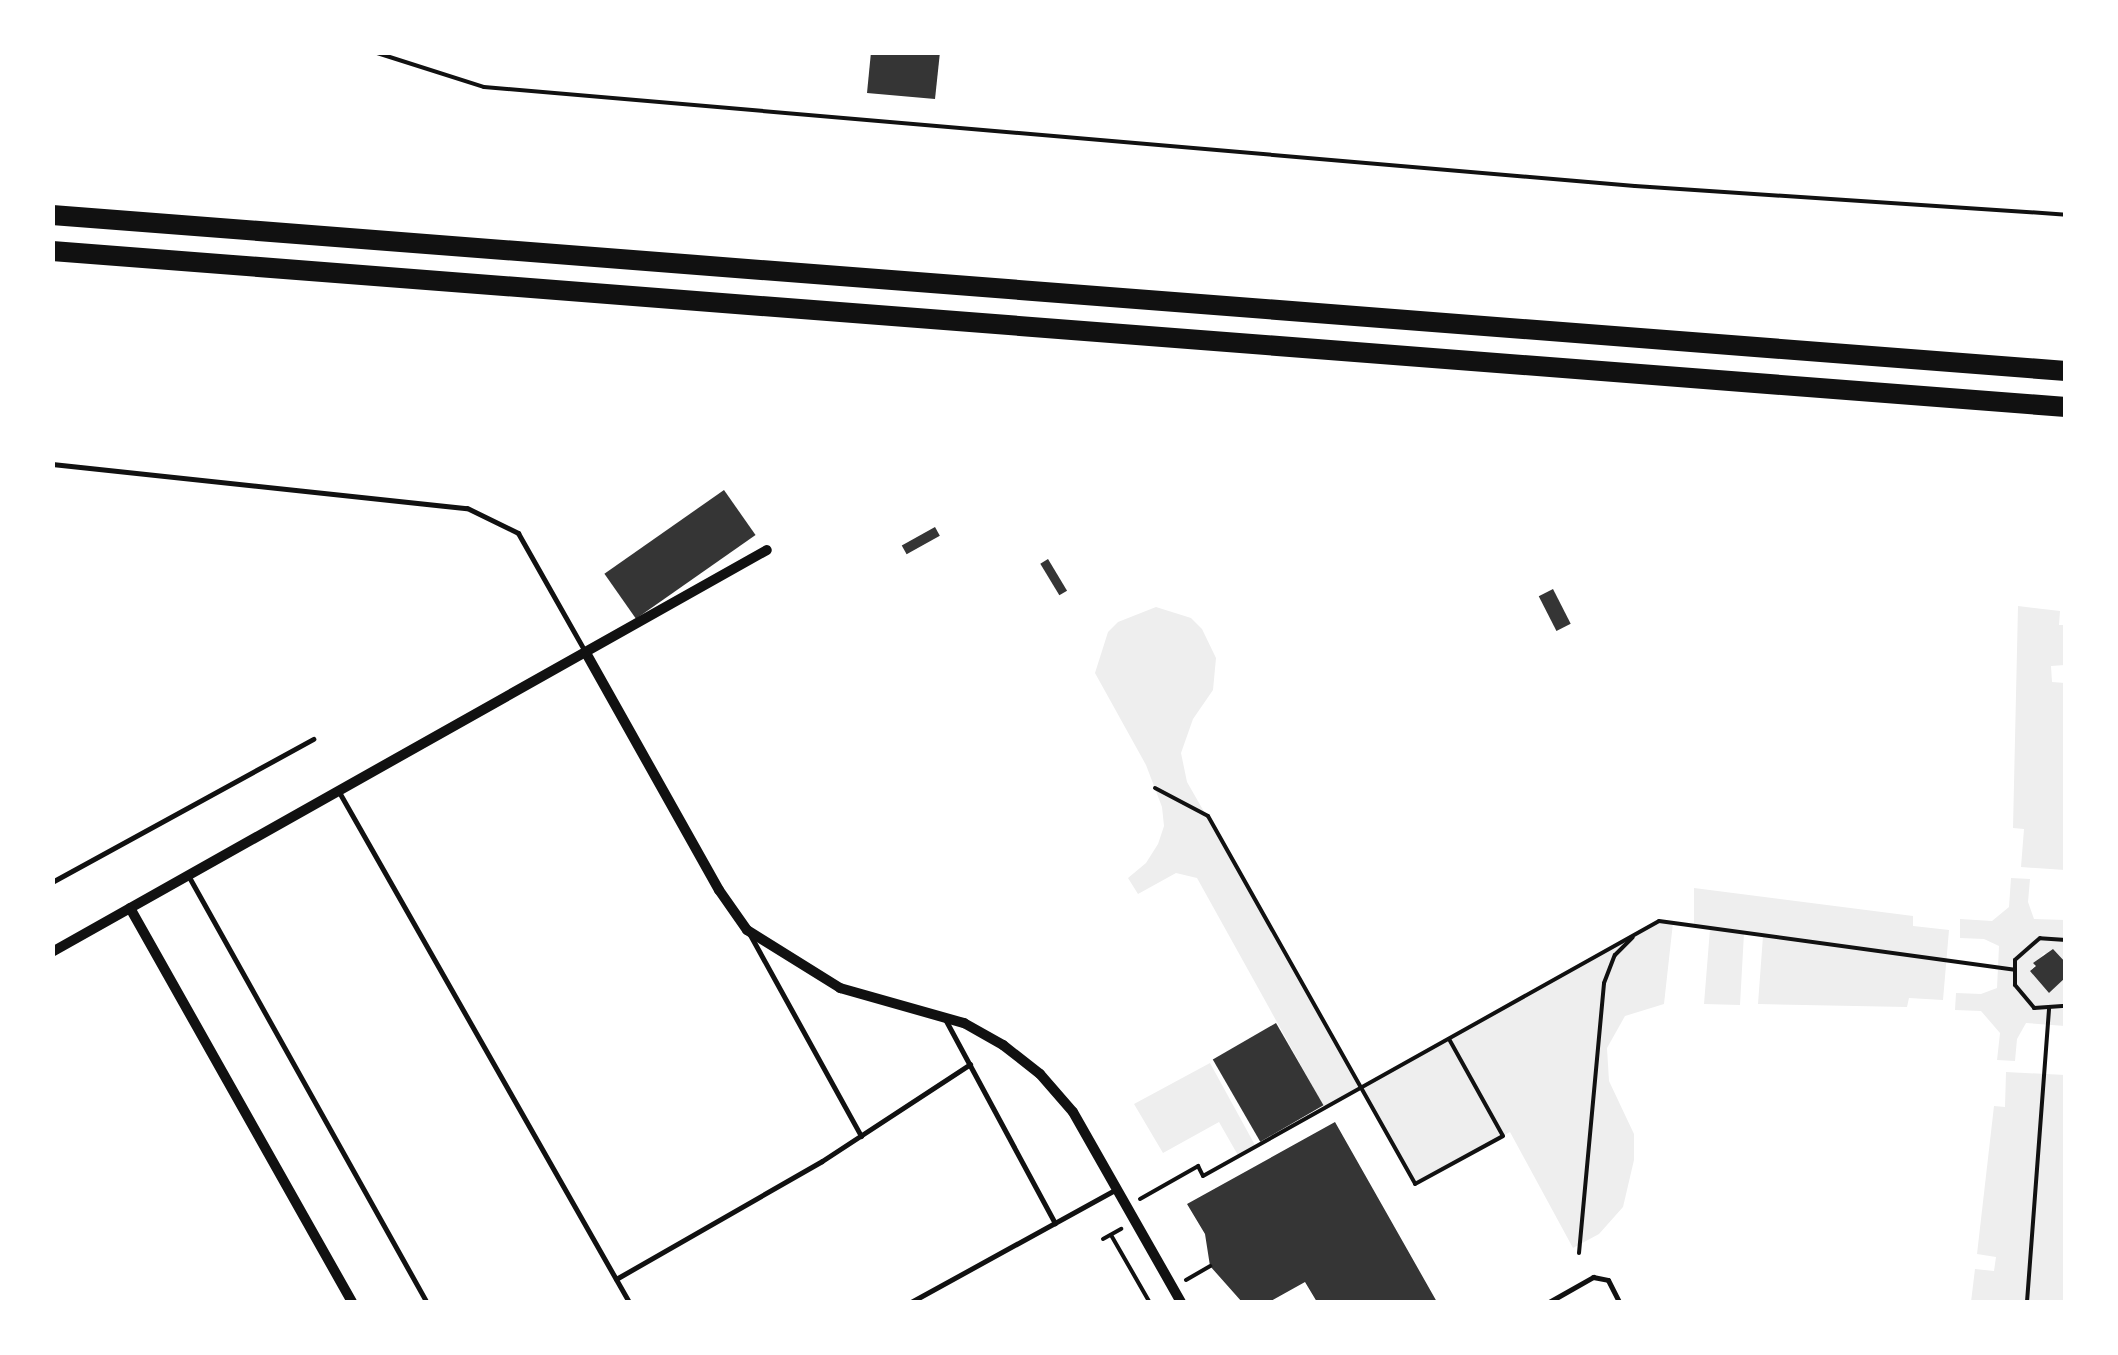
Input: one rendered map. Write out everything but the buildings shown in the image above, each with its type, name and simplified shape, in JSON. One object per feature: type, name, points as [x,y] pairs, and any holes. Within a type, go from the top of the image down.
[{"type":"highway","points":[[52,215],[2066,371]]},
{"type":"highway","points":[[52,250],[2066,408]]},
{"type":"street","points":[[52,952],[767,550]]},
{"type":"street","points":[[586,653],[747,930],[840,988],[943,1016],[1004,1045],[1040,1074],[1072,1112],[1181,1302]]},
{"type":"street","points":[[130,908],[352,1302]]},
{"type":"lane","points":[[52,464],[467,508],[518,533],[586,653]]},
{"type":"lane","points":[[52,882],[312,738]]},
{"type":"lane","points":[[339,792],[629,1302]]},
{"type":"lane","points":[[188,875],[426,1302]]},
{"type":"lane","points":[[747,930],[861,1136]]},
{"type":"lane","points":[[943,1016],[1056,1223]]},
{"type":"lane","points":[[616,1280],[861,1136],[970,1064]]},
{"type":"lane","points":[[912,1302],[1118,1188]]},
{"type":"lane","points":[[1549,1302],[1593,1277],[1608,1280],[1620,1302]]},
{"type":"path","points":[[374,52],[484,86],[1596,182],[2066,215]]},
{"type":"path","points":[[1156,788],[1208,816],[1415,1184],[1503,1136],[1449,1038]]},
{"type":"path","points":[[1140,1199],[1198,1166],[1204,1176],[1659,921],[2015,970]]},
{"type":"path","points":[[1579,1253],[1604,982],[1615,954],[1636,934]]},
{"type":"path","points":[[2066,940],[2040,938],[2016,960],[2015,970],[2015,986],[2034,1008],[2066,1006]]},
{"type":"path","points":[[2027,1302],[2049,1008]]},
{"type":"path","points":[[1103,1239],[1125,1227]]},
{"type":"path","points":[[1111,1234],[1148,1302],[1164,1293]]},
{"type":"path","points":[[1186,1280],[1210,1266]]},
{"type":"shaded area","points":[[2018,606],[2060,611],[2059,625],[2065,625],[2065,665],[2051,666],[2052,682],[2065,683],[2065,870],[2021,867],[2024,829],[2013,828]]},
{"type":"shaded area","points":[[1156,607],[1191,618],[1202,629],[1216,658],[1213,690],[1193,719],[1181,753],[1187,782],[1362,1087],[1659,921],[1673,923],[1664,1004],[1625,1016],[1607,1048],[1609,1081],[1634,1134],[1634,1160],[1623,1207],[1599,1234],[1573,1248],[1510,1132],[1415,1184],[1362,1088],[1326,1107],[1323,1105],[1197,878],[1176,873],[1138,894],[1128,878],[1146,863],[1158,844],[1164,826],[1162,807],[1146,765],[1095,673],[1108,632],[1118,622]]},
{"type":"shaded area","points":[[2011,878],[2030,879],[2028,902],[2034,919],[2065,920],[2065,963],[2044,953],[2030,971],[2049,993],[2065,977],[2065,1026],[2026,1023],[2017,1039],[2015,1061],[1997,1060],[2000,1033],[1981,1011],[1955,1010],[1956,993],[1981,994],[1997,988],[1999,946],[1984,939],[1960,938],[1960,919],[1992,921],[2009,907]]},
{"type":"shaded area","points":[[1694,888],[1913,916],[1913,926],[1949,930],[1943,1000],[1909,998],[1907,1007],[1758,1004],[1763,936],[1744,933],[1740,1005],[1704,1004],[1710,929],[1694,926]]},
{"type":"shaded area","points":[[1210,1063],[1256,1147],[1239,1157],[1219,1122],[1163,1153],[1134,1104]]},
{"type":"shaded area","points":[[2006,1072],[2065,1075],[2065,1302],[1971,1302],[1975,1269],[1994,1271],[1996,1257],[1977,1254],[1994,1106],[2005,1107]]}]
